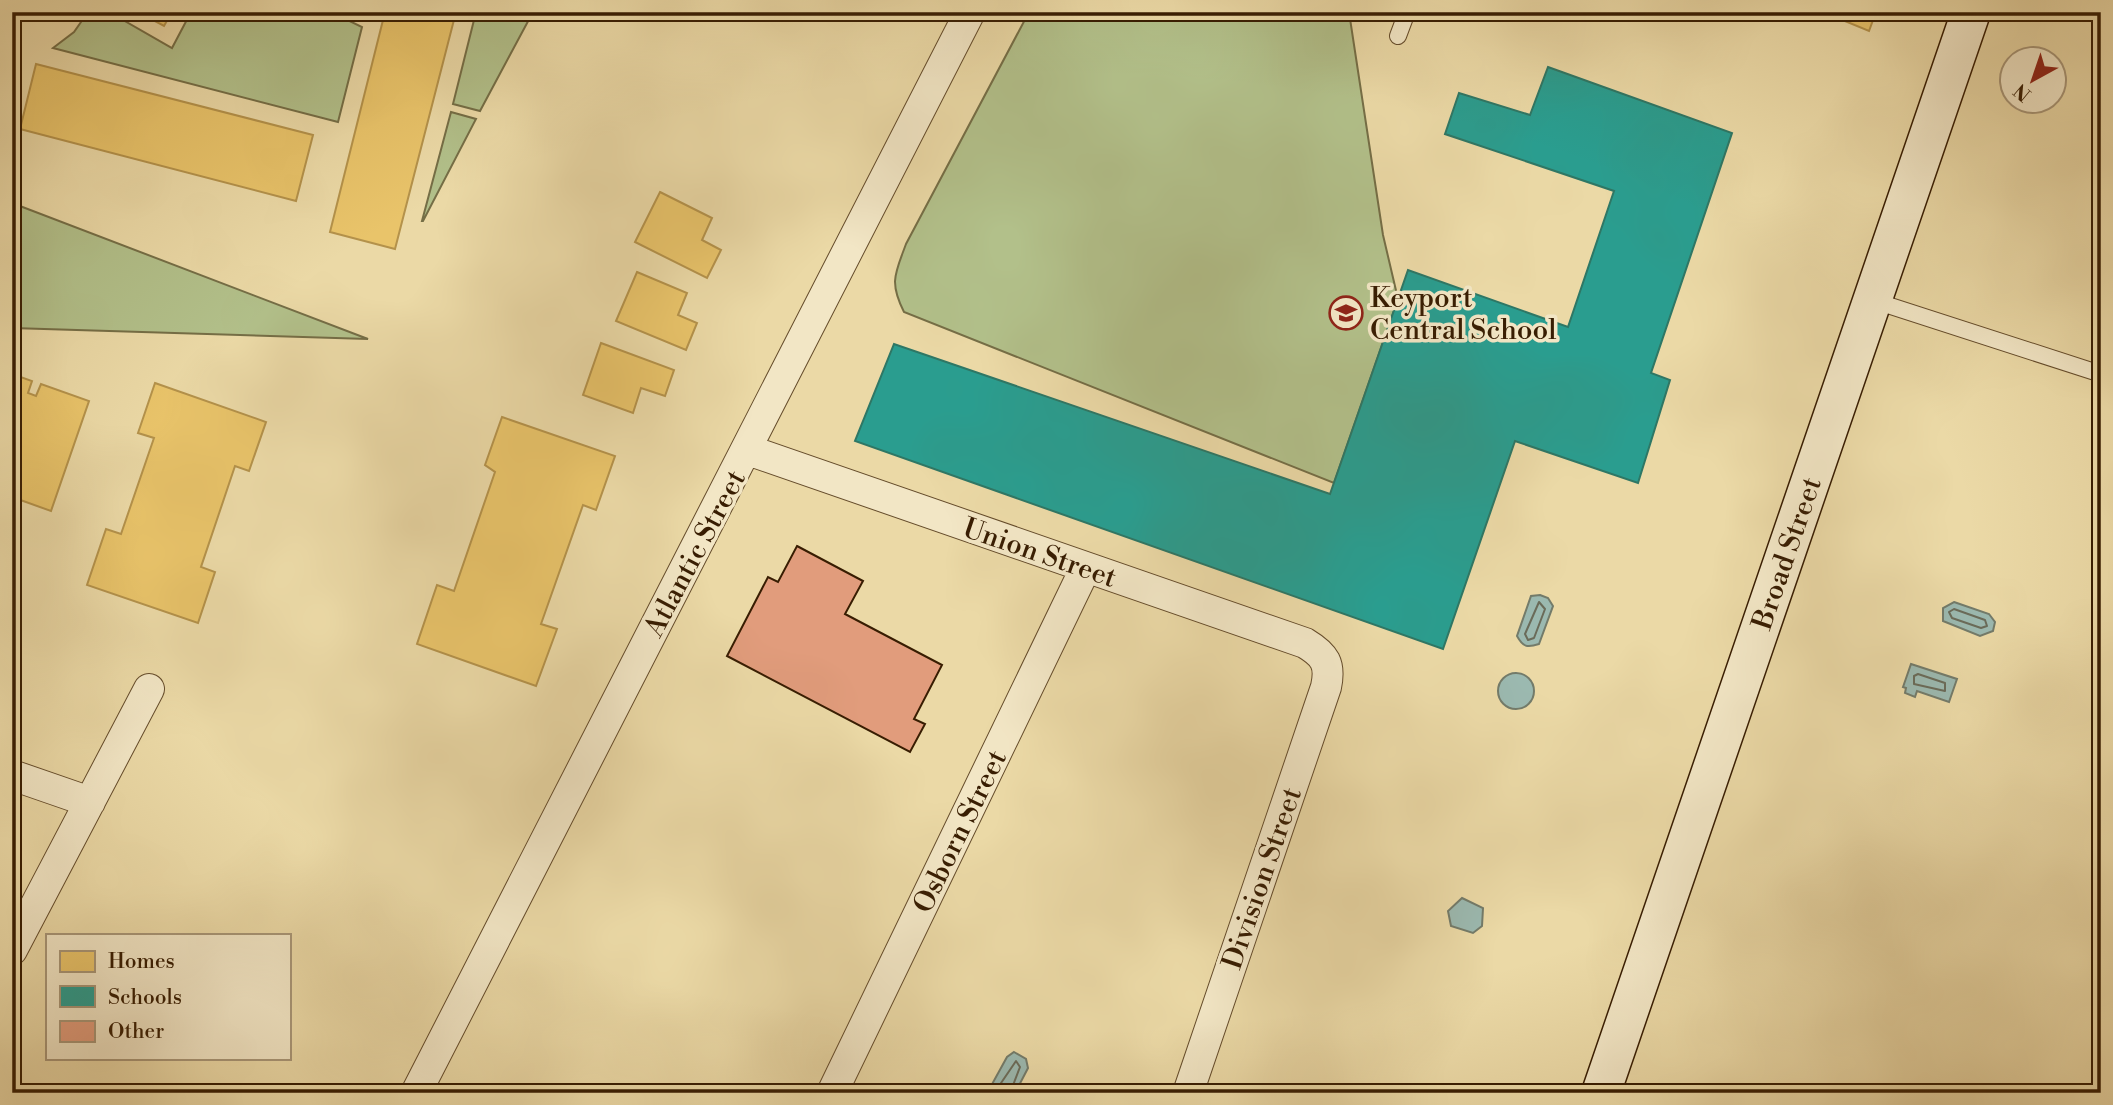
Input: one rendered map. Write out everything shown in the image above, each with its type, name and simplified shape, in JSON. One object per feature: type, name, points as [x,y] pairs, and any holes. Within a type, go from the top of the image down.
[{"type":"main road","name":"Broad Street","points":[[1601,1093],[1970,12]]},
{"type":"street","name":"Atlantic Street","points":[[416,1093],[748,450],[970,12]]},
{"type":"street","name":"Union Street","points":[[748,450],[1085,569],[1305,643],[1322,653],[1327,662]]},
{"type":"street","name":"Osborn Street","points":[[832,1093],[1085,569]]},
{"type":"street","name":"Division Street","points":[[1188,1093],[1326,687],[1329,671],[1327,662]]},
{"type":"street","points":[[12,950],[149,689]]},
{"type":"street","points":[[12,775],[90,802]]},
{"type":"lane","points":[[1398,36],[1407,12]]},
{"type":"lane","points":[[1872,300],[2101,374]]},
{"type":"green space","points":[[88,12],[109,12],[172,48],[191,12],[284,12],[291,16],[331,12],[362,27],[338,122],[53,48],[74,32]]},
{"type":"green space","points":[[476,12],[533,12],[480,111],[453,104]]},
{"type":"green space","points":[[1029,12],[1349,12],[1383,235],[1398,299],[1334,483],[904,312],[896,293],[895,278],[906,244]]},
{"type":"green space","points":[[451,112],[476,119],[422,221]]},
{"type":"green space","points":[[12,203],[368,339],[12,328]]},
{"type":"water","points":[[1531,596],[1548,598],[1553,606],[1539,644],[1526,646],[1517,636]]},
{"type":"water","points":[[1954,602],[1989,614],[1995,622],[1993,631],[1980,636],[1943,621],[1943,608]]},
{"type":"water","points":[[1911,664],[1957,679],[1949,702],[1917,691],[1915,697],[1905,693],[1906,688],[1903,687]]},
{"type":"water","points":[[1516,673],[1529,678],[1534,691],[1529,704],[1516,709],[1503,704],[1498,691],[1503,678]]},
{"type":"water","points":[[1462,898],[1483,908],[1482,926],[1473,933],[1451,926],[1448,911]]},
{"type":"water","points":[[1014,1052],[1026,1059],[1028,1068],[1015,1093],[993,1093],[991,1086],[1007,1057]]},
{"type":"building: Homes","points":[[138,12],[172,12],[164,26]]},
{"type":"building: Homes","points":[[385,12],[456,12],[395,249],[330,232]]},
{"type":"building: Homes","points":[[1823,12],[1876,12],[1869,31]]},
{"type":"building: Homes","points":[[36,64],[313,135],[296,201],[20,129]]},
{"type":"building: Homes","points":[[660,192],[712,218],[702,240],[721,250],[707,278],[635,242]]},
{"type":"building: Homes","points":[[637,272],[687,293],[678,315],[697,323],[686,350],[616,321]]},
{"type":"building: Homes","points":[[601,343],[674,370],[665,396],[641,388],[633,413],[583,395]]},
{"type":"building: Homes","points":[[12,374],[32,381],[28,393],[36,396],[41,384],[89,401],[51,511],[12,497]]},
{"type":"building: Homes","points":[[155,383],[266,422],[249,471],[235,466],[201,567],[215,572],[198,623],[87,585],[106,529],[121,534],[154,438],[138,433]]},
{"type":"building: Homes","points":[[502,417],[615,456],[596,510],[583,505],[541,624],[557,629],[536,686],[417,644],[437,585],[454,591],[495,472],[485,465]]},
{"type":"building: Schools","points":[[1548,67],[1732,133],[1651,373],[1670,380],[1638,483],[1515,441],[1443,649],[855,441],[894,344],[1330,494],[1408,270],[1568,327],[1614,191],[1445,134],[1459,93],[1530,115]]},
{"type":"building: Other","points":[[797,546],[863,581],[845,614],[942,665],[914,719],[925,724],[910,752],[727,656],[768,577],[778,582]]},
{"type":"place","name":"Keyport Central School","points":[[1346,313]]}]
